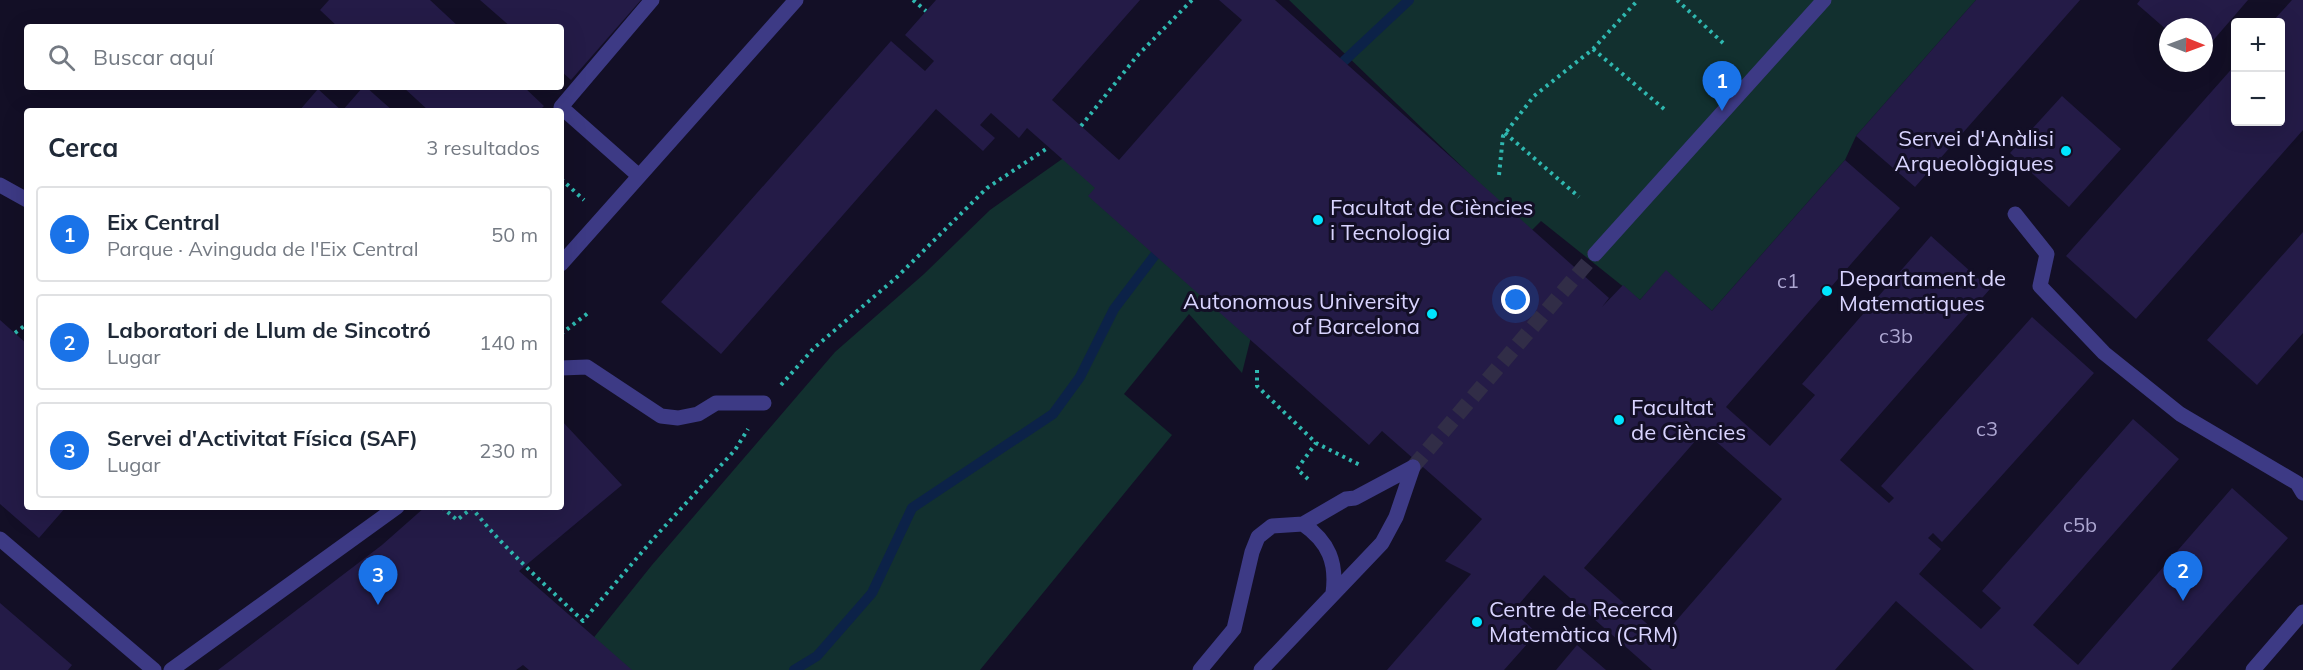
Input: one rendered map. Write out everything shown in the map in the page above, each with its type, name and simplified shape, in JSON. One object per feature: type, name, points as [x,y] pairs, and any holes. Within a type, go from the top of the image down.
[{"type":"street","points":[[562,108],[652,0]]},
{"type":"street","points":[[564,261],[796,0]]},
{"type":"street","points":[[1595,254],[1824,0]]},
{"type":"street","points":[[564,110],[639,176]]},
{"type":"street","points":[[0,184],[24,198]]},
{"type":"street","points":[[2014,214],[2047,254],[2040,285],[2104,352],[2180,414],[2297,483],[2303,493]]},
{"type":"street","points":[[564,368],[587,367],[661,416],[678,418],[698,414],[716,403],[764,403]]},
{"type":"street","points":[[1200,670],[1234,629],[1252,552],[1258,537],[1272,526],[1304,524],[1346,499],[1355,498],[1413,467],[1396,517],[1382,543],[1262,670]]},
{"type":"street","points":[[171,670],[393,510]]},
{"type":"street","points":[[1304,524],[1327,546],[1334,561],[1334,593]]},
{"type":"street","points":[[0,539],[154,670]]},
{"type":"street","points":[[2253,670],[2303,612]]},
{"type":"path","points":[[913,0],[926,11]]},
{"type":"path","points":[[1081,126],[1137,56],[1192,0]]},
{"type":"path","points":[[1499,176],[1505,133],[1534,96],[1593,49],[1638,0]]},
{"type":"path","points":[[1677,0],[1723,43]]},
{"type":"path","points":[[1593,49],[1664,109]]},
{"type":"path","points":[[1505,133],[1579,197]]},
{"type":"path","points":[[474,510],[492,534],[584,621],[654,538],[735,450],[764,403],[814,348],[897,277],[987,188],[1049,147]]},
{"type":"path","points":[[564,182],[584,200]]},
{"type":"path","points":[[564,332],[588,313]]},
{"type":"path","points":[[15,333],[24,326]]},
{"type":"path","points":[[1257,370],[1257,386],[1316,443],[1363,466]]},
{"type":"path","points":[[1308,479],[1297,469],[1316,443]]},
{"type":"path","points":[[445,510],[457,520],[470,510]]},
{"type":"green space","points":[[1289,0],[1976,0],[1856,136],[1845,160],[1712,311],[1666,271],[1640,300],[1541,221],[1530,232]]},
{"type":"green space","points":[[1072,152],[1253,329],[1242,373],[1189,314],[1124,394],[1172,435],[980,670],[614,670],[587,646],[652,565],[835,352],[924,274],[990,210]]},
{"type":"building","points":[[329,0],[430,0],[456,24],[335,24],[320,10]]},
{"type":"building","points":[[480,0],[641,0],[571,80],[564,74],[564,24],[508,24]]},
{"type":"building","points":[[936,0],[1140,0],[1052,100],[1119,160],[1242,20],[1219,0],[1275,0],[1609,298],[1602,307],[1623,285],[1640,300],[1666,270],[1712,311],[1845,160],[1900,208],[1726,407],[1770,446],[1815,395],[1802,384],[1931,236],[1990,289],[1840,460],[1889,503],[1894,498],[1881,486],[2032,317],[2094,373],[1942,542],[1933,533],[1928,538],[1941,549],[1919,574],[1981,629],[2001,608],[1982,591],[2133,419],[2179,459],[2033,625],[2078,665],[2232,488],[2288,538],[2171,670],[1974,670],[1896,601],[1835,670],[1652,670],[1544,575],[1513,611],[1537,633],[1504,670],[1387,670],[1471,574],[1445,561],[1482,519],[1382,431],[1369,445],[1088,196],[1095,188],[1027,128],[1019,138],[991,113],[980,125],[995,138],[983,151],[936,109],[721,354],[661,302],[891,41],[925,71],[934,61],[905,35]],"holes":[[[1704,431],[1782,499],[1662,637],[1584,568]]]},
{"type":"building","points":[[1976,0],[2080,0],[1915,187],[1856,136]]},
{"type":"building","points":[[2140,0],[2248,0],[2213,41],[2213,18],[2159,18],[2159,23],[2137,4]]},
{"type":"building","points":[[2292,0],[2303,0],[2303,130],[2136,319],[2066,256],[2231,70],[2231,126],[2285,126],[2285,18],[2276,18]]},
{"type":"building","points":[[319,90],[339,108],[302,108]]},
{"type":"building","points":[[360,90],[369,90],[390,108],[345,108]]},
{"type":"building","points":[[406,90],[527,90],[544,106],[542,108],[426,108]]},
{"type":"building","name":"Servei d'Anàlisi Arqueològiques","points":[[2062,96],[2121,149],[2069,207],[2010,153]]},
{"type":"building","points":[[2303,232],[2303,333],[2257,385],[2207,340]]},
{"type":"building","points":[[0,320],[24,341],[24,510],[63,510],[39,538],[0,504]]},
{"type":"building","points":[[564,423],[622,485],[519,571],[632,670],[529,670],[523,665],[516,670],[218,670],[382,545],[422,510],[564,510]]},
{"type":"building","points":[[0,603],[72,665],[68,670],[0,670]]},
{"type":"building","points":[[1577,645],[1606,670],[1556,670]]},
{"type":"waterway","points":[[1344,61],[1409,0]]},
{"type":"waterway","points":[[794,670],[817,656],[872,593],[912,508],[1053,414],[1080,377],[1114,309],[1155,255]]},
{"type":"tunnel","points":[[1413,467],[1595,254]]},
{"type":"place","name":"Eix Central","points":[[1722,111]]},
{"type":"place","name":"Servei d'Anàlisi Arqueològiques","points":[[2066,151]]},
{"type":"place","name":"Facultat de Ciències i Tecnologia","points":[[1318,220]]},
{"type":"place","name":"Departament de Matematiques","points":[[1827,291]]},
{"type":"place","name":"Autonomous University of Barcelona","points":[[1432,314]]},
{"type":"place","name":"Facultat de Ciències","points":[[1619,420]]},
{"type":"place","name":"Laboratori de Llum de Sincotró","points":[[2183,601]]},
{"type":"place","name":"Servei d'Activitat Física (SAF)","points":[[378,605]]},
{"type":"place","name":"Centre de Recerca Matemàtica (CRM)","points":[[1477,622]]}]
